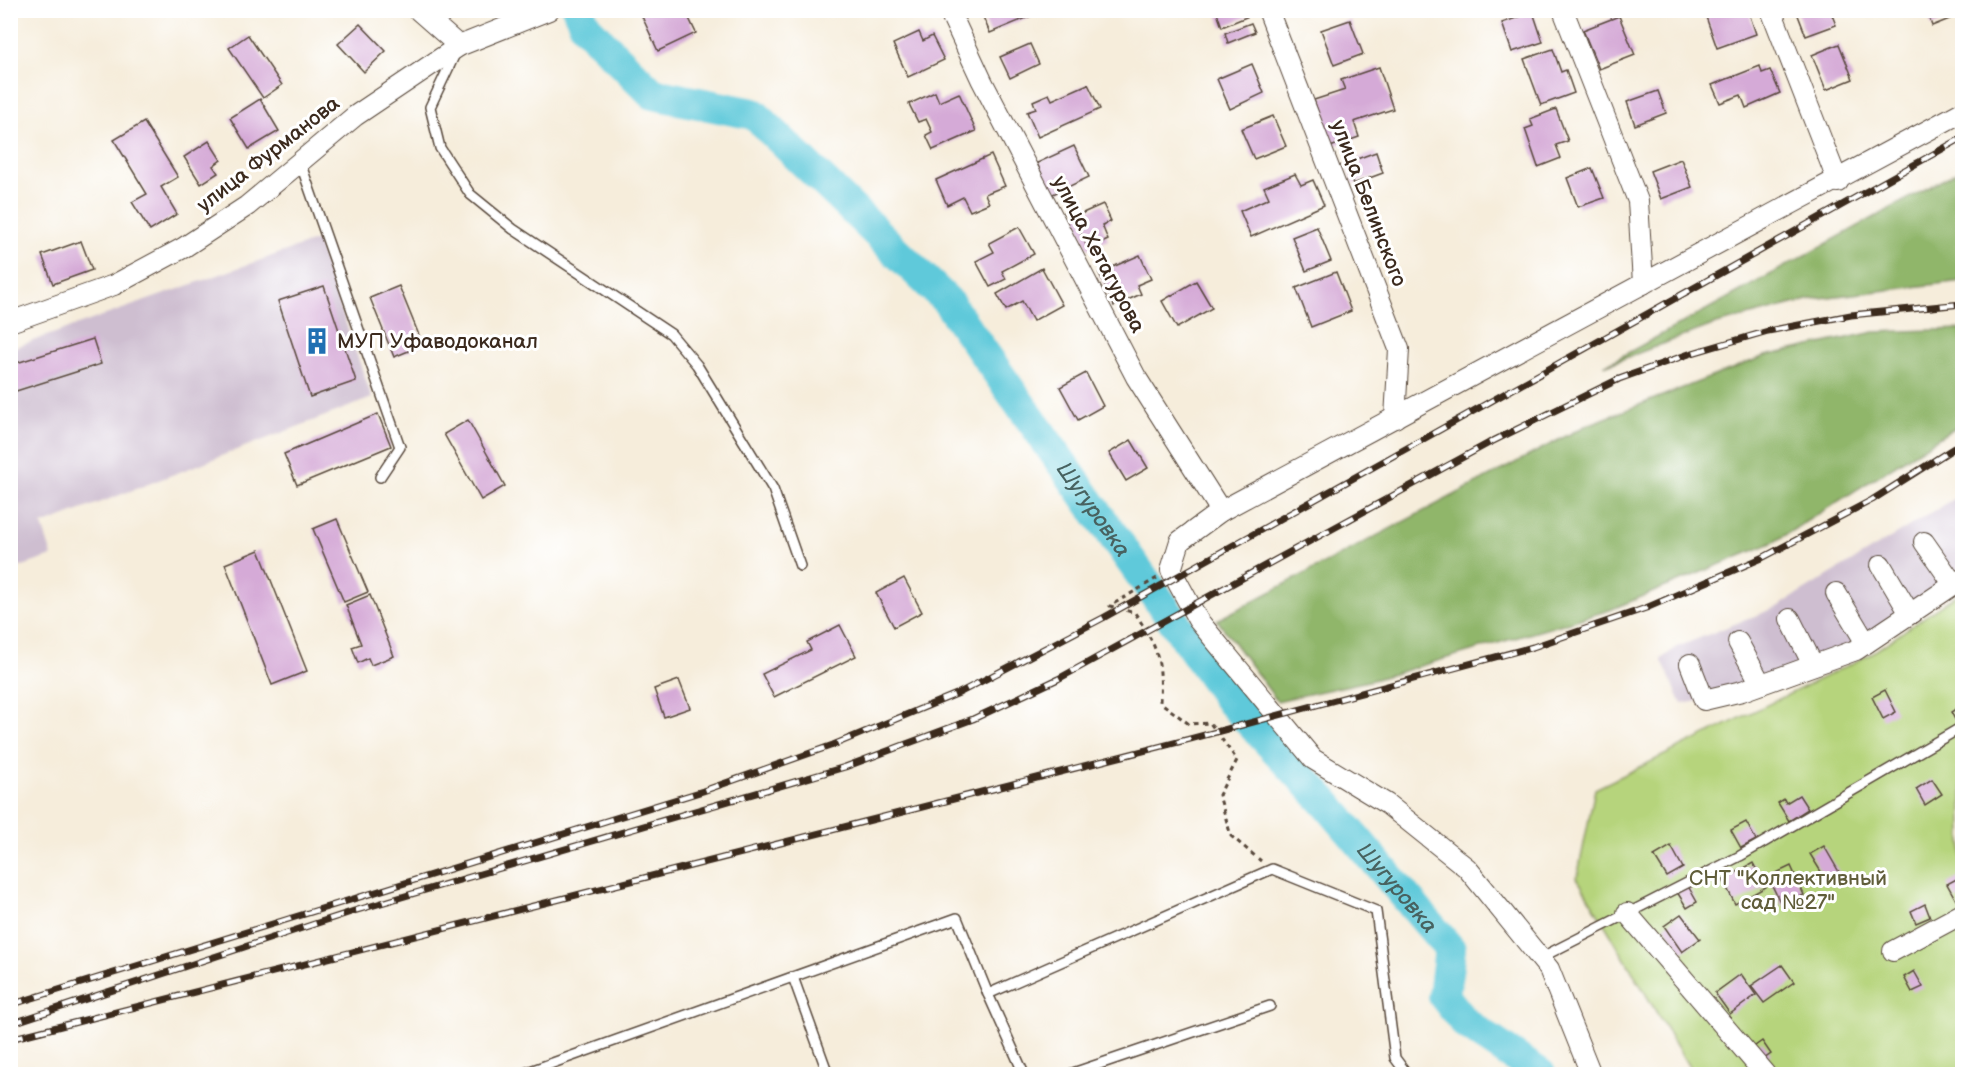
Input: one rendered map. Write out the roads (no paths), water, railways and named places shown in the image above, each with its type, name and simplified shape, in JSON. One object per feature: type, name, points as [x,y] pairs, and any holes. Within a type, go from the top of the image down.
[{"type":"street","points":[[418,10],[459,46]]},
{"type":"street","name":"улица Хетагурова","points":[[949,10],[982,81],[1136,378],[1221,511]]},
{"type":"street","name":"улица Белинского","points":[[1268,10],[1399,349],[1395,418]]},
{"type":"street","points":[[1563,10],[1638,201],[1643,284]]},
{"type":"street","points":[[1771,10],[1838,182]]},
{"type":"street","name":"улица Фурманова","points":[[10,322],[114,285],[183,248],[247,206],[355,116],[459,46],[548,11]]},
{"type":"street","points":[[1591,1074],[1549,969],[1467,868],[1387,804],[1313,759],[1198,620],[1171,570],[1180,541],[1221,511],[1838,182],[1962,112]]},
{"type":"street","points":[[1690,664],[1704,700],[1761,684],[1856,650],[1958,582],[1924,542]]},
{"type":"street","points":[[1881,565],[1910,614]]},
{"type":"street","points":[[1836,593],[1866,643]]},
{"type":"street","points":[[1790,619],[1813,665]]},
{"type":"street","points":[[1738,642],[1761,684]]},
{"type":"street","points":[[1627,913],[1765,1074]]},
{"type":"street","points":[[1893,951],[1962,914]]},
{"type":"lane","points":[[459,46],[430,107],[440,148],[470,194],[513,229],[671,334],[697,365],[772,489],[800,566]]},
{"type":"lane","points":[[300,162],[400,447],[380,477]]},
{"type":"lane","points":[[1540,958],[1740,856],[1962,727]]},
{"type":"lane","points":[[988,994],[1272,869],[1376,911],[1395,1058],[1407,1074]]},
{"type":"lane","points":[[522,1074],[957,918],[1024,1074]]},
{"type":"lane","points":[[793,977],[828,1074]]},
{"type":"lane","points":[[1070,1074],[1270,1006]]},
{"type":"waterway","name":"Шугуровка","points":[[578,10],[586,27],[653,94],[754,114],[947,301],[1231,702],[1326,803],[1450,949],[1444,996],[1465,1023],[1540,1074]]},
{"type":"railway","points":[[10,1005],[703,791],[833,745],[959,693],[1103,618],[1962,138]]},
{"type":"railway","points":[[10,1024],[354,911],[845,767],[973,719],[1058,679],[1489,443],[1619,379],[1689,354],[1768,331],[1851,315],[1962,304]]},
{"type":"railway","points":[[10,1039],[1190,739],[1533,647],[1646,608],[1762,558],[1872,500],[1962,443]]},
{"type":"place","name":"МУП Уфаводоканал","points":[[317,341]]},
{"type":"park label","name":"СНТ \"Коллективный сад №27\"","points":[[1788,890]]}]
